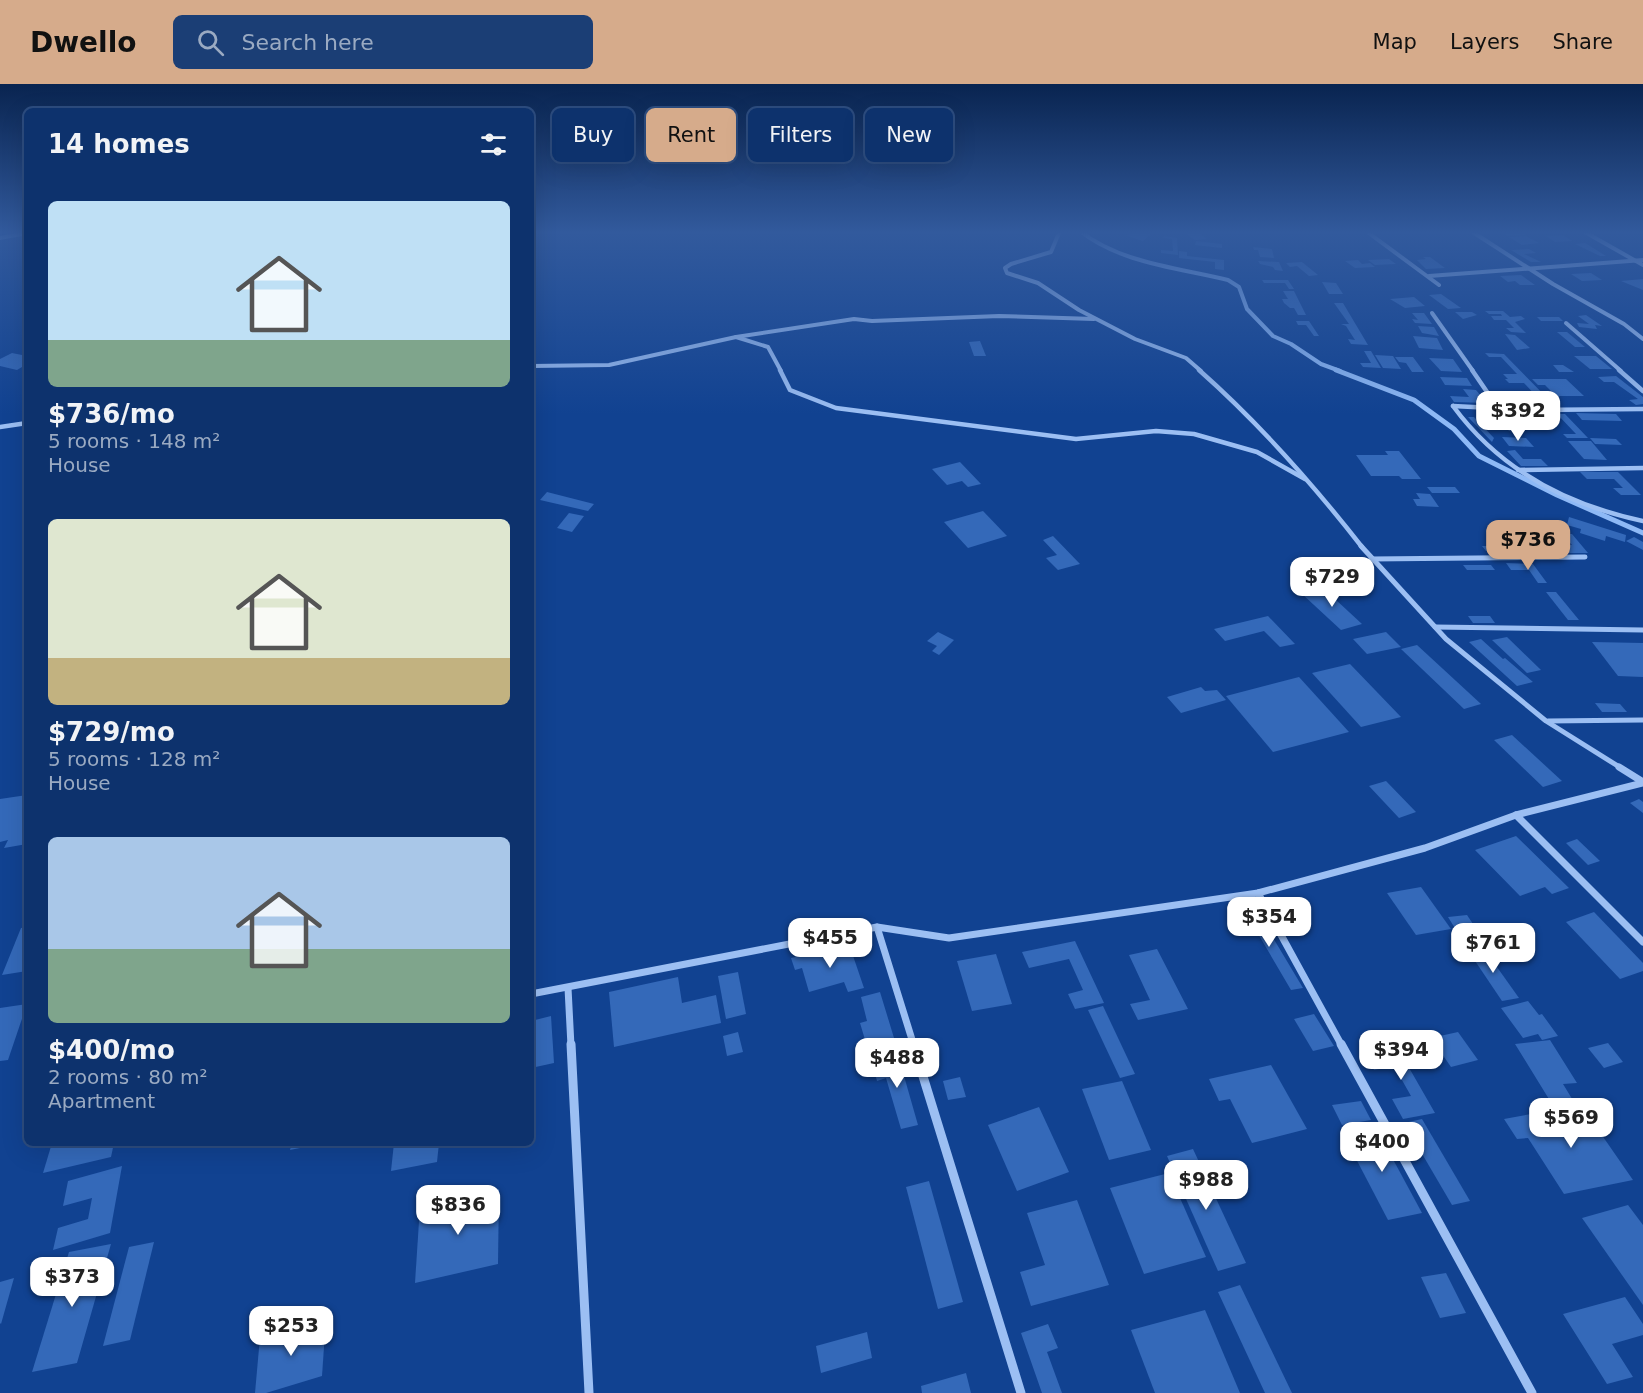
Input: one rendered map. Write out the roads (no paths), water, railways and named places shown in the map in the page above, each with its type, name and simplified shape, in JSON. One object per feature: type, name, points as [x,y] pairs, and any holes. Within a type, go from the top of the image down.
[{"type":"street","points":[[1052,292],[1079,310],[1135,339],[1186,358],[1232,399],[1311,482],[1371,559],[1435,627],[1546,721],[1643,782]]},
{"type":"street","points":[[1569,292],[1624,324],[1643,339]]},
{"type":"street","points":[[1432,313],[1498,408]]},
{"type":"street","points":[[534,366],[609,365],[735,337],[854,320],[999,316],[1098,319]]},
{"type":"street","points":[[1566,323],[1643,391]]},
{"type":"street","points":[[735,337],[768,347],[790,390],[836,408],[1076,439],[1156,431],[1194,434],[1257,452],[1311,482]]},
{"type":"street","points":[[1643,409],[1453,406],[1465,425],[1485,445],[1518,470],[1575,500],[1643,521]]},
{"type":"street","points":[[0,427],[24,423]]},
{"type":"street","points":[[1518,470],[1643,468]]},
{"type":"street","points":[[1371,559],[1585,557]]},
{"type":"street","points":[[1435,627],[1643,630]]},
{"type":"street","points":[[1546,721],[1643,720]]},
{"type":"street","points":[[534,994],[877,927],[949,938],[1258,893],[1425,848],[1516,815],[1643,782]]},
{"type":"street","points":[[1516,815],[1643,942]]},
{"type":"street","points":[[1258,893],[1532,1393]]},
{"type":"street","points":[[877,927],[1021,1393]]},
{"type":"street","points":[[568,988],[589,1393]]},
{"type":"waterway","points":[[1241,292],[1247,309],[1273,336],[1291,344],[1321,364],[1340,371]]},
{"type":"waterway","points":[[1336,370],[1414,400],[1454,429],[1479,456],[1557,495],[1643,533]]}]
